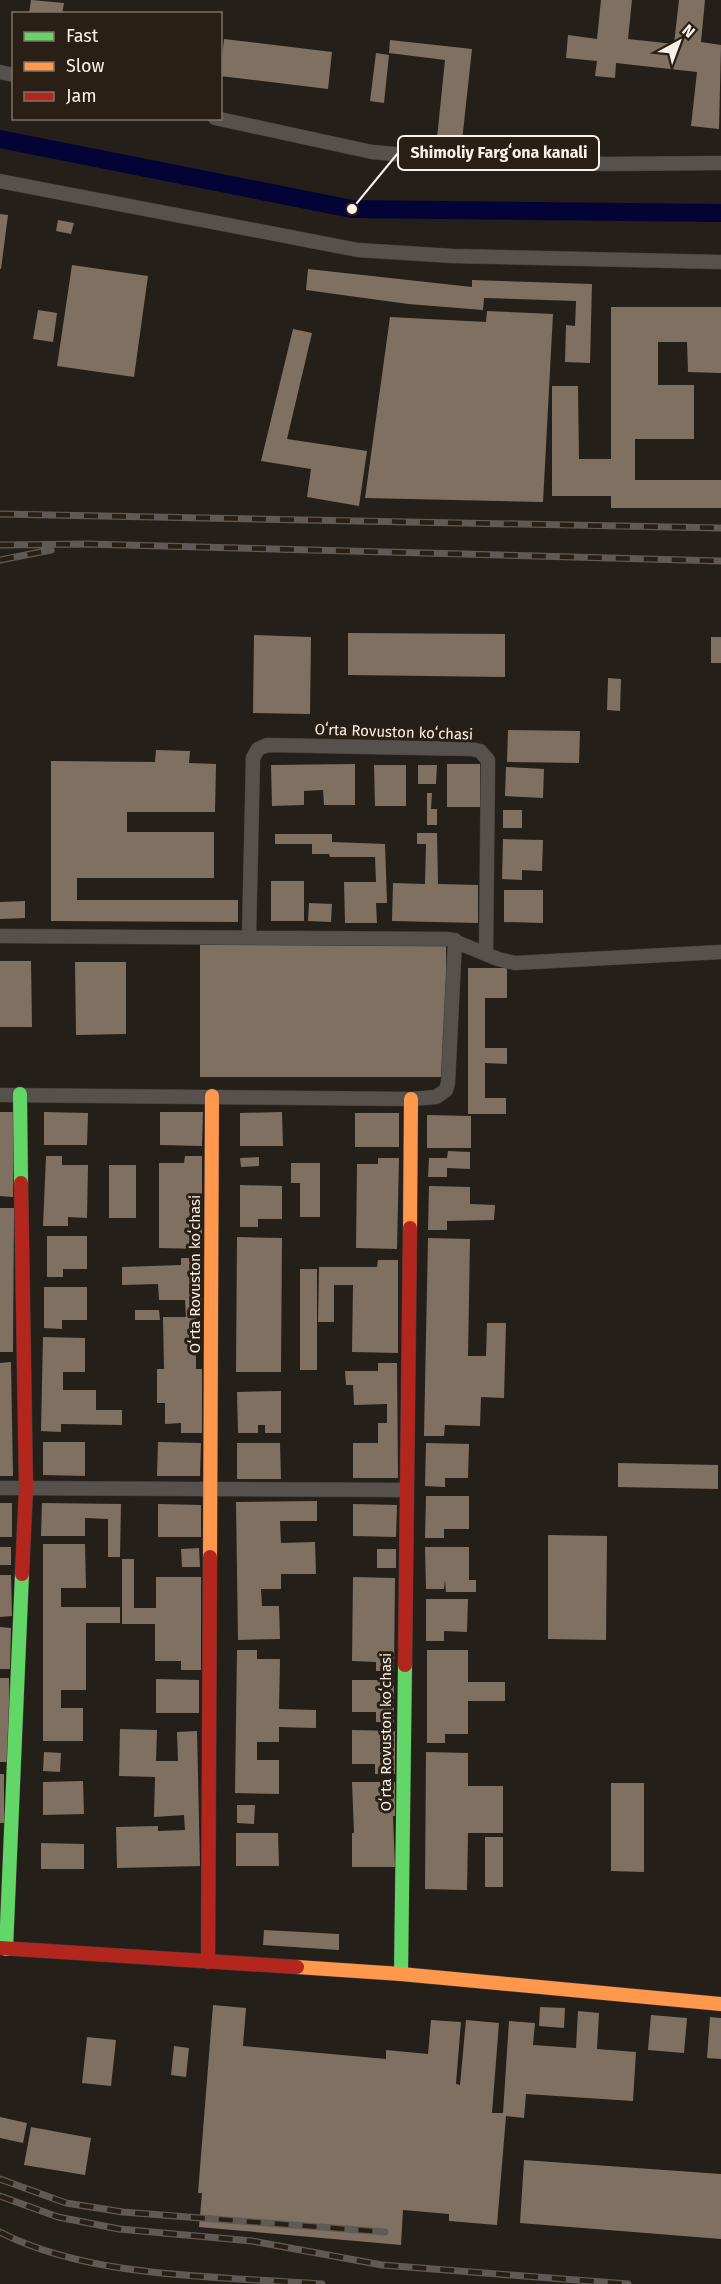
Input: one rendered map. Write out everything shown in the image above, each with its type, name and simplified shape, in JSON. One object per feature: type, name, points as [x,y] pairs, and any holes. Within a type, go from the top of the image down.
[{"type":"street","points":[[222,120],[372,153],[451,159],[605,164],[721,163]]},
{"type":"street","points":[[0,181],[358,250],[453,256],[721,261]]},
{"type":"street","name":"Oʻrta Rovuston koʻchasi","points":[[249,938],[253,758],[258,749],[267,745],[471,748],[480,751],[488,760],[486,954]]},
{"type":"street","points":[[0,936],[455,940],[486,954],[515,963],[721,952]]},
{"type":"street","points":[[0,1095],[411,1099],[436,1097],[446,1090],[455,940]]},
{"type":"street","points":[[20,1094],[26,1488],[3,1949],[401,1974],[721,2004]]},
{"type":"street","name":"Oʻrta Rovuston koʻchasi","points":[[208,1962],[212,1096]]},
{"type":"street","name":"Oʻrta Rovuston koʻchasi","points":[[401,1974],[411,1099]]},
{"type":"street","points":[[0,1488],[405,1490]]},
{"type":"building","points":[[31,0],[64,3],[62,12],[29,12]]},
{"type":"building","points":[[601,0],[632,0],[628,39],[674,44],[679,0],[705,0],[701,42],[721,45],[719,129],[691,126],[697,72],[616,63],[615,78],[595,76],[597,61],[566,58],[568,35],[597,39]]},
{"type":"building","points":[[224,39],[332,52],[328,89],[222,76]]},
{"type":"building","points":[[390,40],[472,49],[462,141],[437,138],[445,60],[389,53]]},
{"type":"building","points":[[376,53],[389,55],[384,103],[370,101]]},
{"type":"building","points":[[0,214],[8,215],[1,269],[0,269]]},
{"type":"building","points":[[58,220],[74,223],[71,234],[56,231]]},
{"type":"building","points":[[72,265],[148,276],[134,377],[57,366]]},
{"type":"building","points":[[308,269],[472,287],[472,280],[592,284],[590,363],[565,362],[566,325],[575,326],[576,301],[484,298],[483,310],[408,304],[306,290]]},
{"type":"building","points":[[611,307],[721,307],[721,373],[688,372],[687,342],[658,342],[658,385],[694,385],[694,439],[635,439],[635,480],[721,480],[721,508],[611,508],[611,496],[552,496],[552,386],[578,386],[579,459],[611,459]]},
{"type":"building","points":[[38,310],[57,313],[53,342],[33,339]]},
{"type":"building","points":[[487,311],[553,314],[543,502],[365,498],[390,317],[486,322]]},
{"type":"building","points":[[293,329],[312,333],[287,439],[367,451],[359,506],[307,497],[311,469],[261,461]]},
{"type":"building","points":[[348,633],[505,634],[505,677],[348,675]]},
{"type":"building","points":[[254,635],[311,637],[310,714],[253,713]]},
{"type":"building","points":[[711,637],[721,637],[721,663],[711,663]]},
{"type":"building","points":[[608,678],[621,679],[620,711],[607,710]]},
{"type":"building","points":[[508,730],[580,731],[579,763],[507,762]]},
{"type":"building","points":[[156,750],[190,751],[189,763],[216,764],[215,812],[127,812],[127,832],[214,832],[214,878],[77,878],[77,900],[238,900],[238,922],[51,921],[51,761],[155,762]]},
{"type":"building","points":[[355,764],[355,805],[324,805],[323,790],[304,791],[304,805],[272,806],[271,765]]},
{"type":"building","points":[[447,764],[480,764],[480,807],[447,807]]},
{"type":"building","points":[[374,765],[406,765],[406,806],[375,806]]},
{"type":"building","points":[[418,765],[437,765],[436,784],[418,784]]},
{"type":"building","points":[[506,767],[544,769],[543,798],[505,796]]},
{"type":"building","points":[[427,793],[432,793],[431,809],[437,809],[437,825],[427,825]]},
{"type":"building","points":[[503,810],[522,810],[522,828],[503,828]]},
{"type":"building","points":[[417,833],[437,833],[438,884],[478,885],[478,923],[392,921],[393,883],[425,884],[426,844],[417,844]]},
{"type":"building","points":[[275,834],[332,834],[332,842],[385,844],[387,903],[376,903],[377,923],[345,923],[344,882],[376,882],[375,857],[330,857],[329,854],[312,854],[312,844],[275,844]]},
{"type":"building","points":[[503,839],[543,840],[542,871],[522,870],[522,880],[502,879]]},
{"type":"building","points":[[271,881],[304,881],[304,921],[271,921]]},
{"type":"building","points":[[504,890],[543,890],[543,923],[504,922]]},
{"type":"building","points":[[25,901],[25,918],[0,919],[0,902]]},
{"type":"building","points":[[309,903],[332,904],[331,922],[308,921]]},
{"type":"building","points":[[200,945],[446,945],[447,1077],[200,1077]]},
{"type":"building","points":[[0,961],[31,961],[32,1027],[0,1027]]},
{"type":"building","points":[[75,962],[126,962],[126,1034],[76,1035]]},
{"type":"building","points":[[468,968],[507,968],[507,998],[485,998],[485,1048],[507,1048],[507,1064],[485,1063],[485,1098],[506,1098],[506,1114],[468,1114]]},
{"type":"building","points":[[0,1112],[14,1112],[13,1197],[0,1196]]},
{"type":"building","points":[[44,1112],[88,1113],[87,1145],[44,1145]]},
{"type":"building","points":[[160,1112],[203,1112],[202,1146],[160,1145]]},
{"type":"building","points":[[282,1112],[283,1146],[240,1146],[240,1113]]},
{"type":"building","points":[[355,1113],[399,1113],[399,1147],[355,1147]]},
{"type":"building","points":[[427,1115],[471,1116],[471,1148],[427,1148]]},
{"type":"building","points":[[448,1151],[470,1152],[470,1169],[447,1168],[447,1177],[428,1177],[429,1158],[447,1158]]},
{"type":"building","points":[[46,1156],[62,1156],[62,1165],[88,1165],[87,1218],[68,1217],[68,1226],[43,1226]]},
{"type":"building","points":[[185,1156],[202,1156],[202,1249],[159,1248],[159,1163],[184,1163]]},
{"type":"building","points":[[259,1157],[259,1166],[241,1167],[240,1158]]},
{"type":"building","points":[[378,1158],[399,1158],[397,1249],[356,1248],[357,1164],[378,1164]]},
{"type":"building","points":[[291,1163],[320,1163],[320,1217],[300,1217],[300,1183],[291,1183]]},
{"type":"building","points":[[109,1165],[136,1165],[136,1218],[109,1218]]},
{"type":"building","points":[[240,1185],[282,1186],[282,1219],[258,1219],[258,1227],[240,1227]]},
{"type":"building","points":[[429,1186],[470,1187],[470,1204],[495,1205],[494,1220],[447,1221],[447,1230],[428,1230]]},
{"type":"building","points":[[0,1208],[14,1208],[13,1352],[0,1352]]},
{"type":"building","points":[[47,1236],[87,1236],[87,1269],[63,1269],[63,1277],[47,1277]]},
{"type":"building","points":[[237,1237],[282,1238],[281,1372],[236,1372]]},
{"type":"building","points":[[428,1238],[470,1239],[468,1356],[486,1356],[487,1323],[506,1323],[504,1398],[481,1397],[480,1426],[445,1425],[444,1436],[424,1436]]},
{"type":"building","points":[[181,1258],[201,1258],[202,1317],[196,1317],[196,1369],[202,1369],[202,1433],[181,1433],[181,1423],[165,1424],[165,1403],[157,1403],[157,1369],[164,1369],[163,1317],[186,1317],[185,1300],[159,1300],[158,1284],[122,1285],[122,1267],[181,1265]]},
{"type":"building","points":[[378,1260],[398,1260],[398,1353],[352,1352],[353,1285],[334,1285],[334,1322],[318,1322],[319,1267],[377,1267]]},
{"type":"building","points":[[300,1269],[317,1269],[317,1370],[300,1370]]},
{"type":"building","points":[[44,1287],[87,1287],[87,1320],[62,1320],[62,1329],[44,1328]]},
{"type":"building","points":[[135,1310],[159,1310],[160,1320],[135,1320]]},
{"type":"building","points":[[43,1337],[85,1338],[85,1372],[63,1372],[63,1390],[96,1390],[96,1410],[122,1410],[122,1425],[61,1424],[61,1432],[41,1431]]},
{"type":"building","points":[[11,1362],[13,1476],[0,1476],[0,1363]]},
{"type":"building","points":[[378,1363],[397,1363],[398,1478],[353,1478],[353,1443],[378,1443],[378,1423],[387,1423],[387,1404],[354,1405],[353,1385],[346,1385],[345,1371],[378,1371]]},
{"type":"building","points":[[281,1391],[281,1433],[265,1433],[265,1425],[258,1425],[258,1433],[238,1433],[237,1392]]},
{"type":"building","points":[[43,1442],[85,1442],[85,1476],[43,1475]]},
{"type":"building","points":[[158,1442],[201,1443],[200,1476],[157,1476]]},
{"type":"building","points":[[237,1443],[280,1443],[281,1479],[237,1479]]},
{"type":"building","points":[[426,1443],[469,1444],[468,1478],[445,1478],[445,1487],[425,1486]]},
{"type":"building","points":[[618,1463],[718,1465],[718,1489],[618,1487]]},
{"type":"building","points":[[426,1496],[469,1496],[469,1529],[444,1529],[444,1538],[425,1538]]},
{"type":"building","points":[[317,1501],[317,1521],[280,1521],[281,1543],[315,1542],[316,1574],[281,1574],[281,1589],[261,1589],[262,1606],[279,1606],[280,1639],[238,1640],[236,1502]]},
{"type":"building","points":[[0,1503],[12,1503],[12,1537],[0,1537]]},
{"type":"building","points":[[42,1503],[121,1504],[120,1557],[108,1557],[108,1519],[85,1518],[85,1536],[41,1536]]},
{"type":"building","points":[[158,1504],[201,1505],[201,1537],[158,1537]]},
{"type":"building","points":[[353,1504],[397,1505],[396,1537],[353,1536]]},
{"type":"building","points":[[548,1535],[607,1536],[606,1640],[548,1639]]},
{"type":"building","points":[[43,1544],[85,1544],[86,1588],[61,1588],[61,1607],[120,1607],[120,1623],[86,1623],[86,1690],[61,1690],[61,1708],[83,1708],[83,1741],[43,1741]]},
{"type":"building","points":[[0,1547],[11,1547],[11,1565],[0,1565]]},
{"type":"building","points":[[425,1547],[469,1547],[469,1580],[476,1580],[476,1592],[446,1592],[445,1580],[444,1589],[426,1589]]},
{"type":"building","points":[[199,1548],[200,1567],[182,1567],[181,1549]]},
{"type":"building","points":[[377,1549],[396,1549],[396,1568],[377,1568]]},
{"type":"building","points":[[122,1559],[134,1559],[134,1608],[156,1608],[156,1577],[201,1577],[201,1670],[181,1670],[181,1661],[155,1661],[155,1624],[122,1624]]},
{"type":"building","points":[[0,1575],[11,1575],[12,1616],[0,1617]]},
{"type":"building","points":[[353,1577],[395,1578],[394,1671],[376,1671],[376,1662],[352,1661]]},
{"type":"building","points":[[426,1599],[468,1599],[467,1632],[444,1631],[444,1641],[426,1641]]},
{"type":"building","points":[[0,1627],[11,1628],[10,1669],[0,1669]]},
{"type":"building","points":[[237,1650],[257,1650],[257,1659],[280,1659],[279,1709],[316,1710],[316,1728],[279,1727],[279,1742],[257,1742],[257,1760],[279,1760],[279,1794],[235,1793]]},
{"type":"building","points":[[427,1650],[468,1650],[468,1682],[505,1682],[505,1701],[468,1701],[468,1734],[445,1734],[445,1743],[427,1743]]},
{"type":"building","points":[[0,1678],[9,1678],[11,1762],[0,1762]]},
{"type":"building","points":[[156,1679],[199,1680],[199,1713],[156,1713]]},
{"type":"building","points":[[352,1680],[394,1680],[394,1723],[376,1722],[376,1712],[352,1712]]},
{"type":"building","points":[[120,1729],[157,1730],[156,1761],[178,1761],[177,1732],[197,1731],[200,1866],[117,1868],[116,1827],[158,1826],[158,1831],[185,1830],[184,1815],[154,1817],[155,1777],[119,1776]]},
{"type":"building","points":[[352,1730],[395,1731],[395,1774],[375,1774],[375,1764],[352,1764]]},
{"type":"building","points":[[44,1752],[61,1753],[60,1772],[43,1771]]},
{"type":"building","points":[[426,1752],[468,1753],[468,1786],[503,1786],[503,1833],[468,1833],[467,1890],[425,1889]]},
{"type":"building","points":[[0,1774],[4,1774],[4,1823],[0,1823]]},
{"type":"building","points":[[83,1781],[84,1814],[43,1815],[43,1782]]},
{"type":"building","points":[[352,1782],[395,1782],[395,1816],[393,1816],[395,1867],[352,1867],[352,1833],[354,1833]]},
{"type":"building","points":[[611,1783],[644,1783],[644,1872],[611,1871]]},
{"type":"building","points":[[237,1805],[255,1805],[254,1824],[237,1823]]},
{"type":"building","points":[[236,1833],[278,1833],[279,1866],[236,1866]]},
{"type":"building","points":[[485,1837],[503,1837],[503,1887],[485,1887]]},
{"type":"building","points":[[41,1843],[84,1844],[84,1869],[41,1869]]},
{"type":"building","points":[[264,1930],[339,1934],[339,1950],[263,1945]]},
{"type":"building","points":[[213,2005],[246,2008],[243,2046],[386,2059],[386,2050],[428,2054],[431,2020],[461,2022],[456,2084],[460,2085],[466,2020],[499,2023],[492,2113],[503,2113],[509,2021],[535,2023],[533,2045],[576,2048],[578,2011],[599,2013],[597,2049],[636,2052],[633,2101],[526,2094],[524,2118],[506,2116],[497,2225],[449,2221],[449,2214],[403,2210],[401,2245],[199,2227],[202,2193],[198,2193]]},
{"type":"building","points":[[540,2007],[565,2008],[564,2028],[539,2026]]},
{"type":"building","points":[[651,2015],[687,2018],[684,2053],[648,2050]]},
{"type":"building","points":[[710,2017],[721,2018],[721,2059],[707,2058]]},
{"type":"building","points":[[87,2037],[116,2040],[111,2086],[82,2083]]},
{"type":"building","points":[[174,2046],[189,2048],[186,2077],[171,2075]]},
{"type":"building","points":[[0,2117],[27,2123],[23,2143],[0,2138]]},
{"type":"building","points":[[31,2127],[91,2138],[85,2175],[24,2165]]},
{"type":"building","points":[[524,2160],[721,2174],[721,2239],[520,2223]]},
{"type":"waterway","points":[[0,139],[352,209],[721,213]]},
{"type":"railway","points":[[0,514],[721,528]]},
{"type":"railway","points":[[0,545],[87,544],[721,561]]},
{"type":"railway","points":[[0,560],[51,550]]},
{"type":"railway","points":[[0,2179],[66,2203],[123,2212],[385,2232]]},
{"type":"railway","points":[[0,2196],[58,2217],[119,2229],[252,2241],[382,2265],[628,2284]]},
{"type":"railway","points":[[0,2232],[74,2259],[115,2267],[157,2273],[322,2284]]},
{"type":"traffic: fast","points":[[20,1094],[21,1183]]},
{"type":"traffic: fast","points":[[6,1949],[22,1574]]},
{"type":"traffic: fast","points":[[401,1974],[405,1665]]},
{"type":"traffic: slow","points":[[210,1557],[212,1096]]},
{"type":"traffic: slow","points":[[410,1228],[411,1099]]},
{"type":"traffic: slow","points":[[297,1967],[401,1974],[721,2004]]},
{"type":"traffic: jam","points":[[21,1183],[26,1488],[22,1574]]},
{"type":"traffic: jam","points":[[405,1665],[410,1228]]},
{"type":"traffic: jam","points":[[208,1962],[210,1557]]},
{"type":"traffic: jam","points":[[0,1948],[297,1967]]},
{"type":"place","name":"Shimoliy Fargʻona kanali","points":[[352,209]]}]
